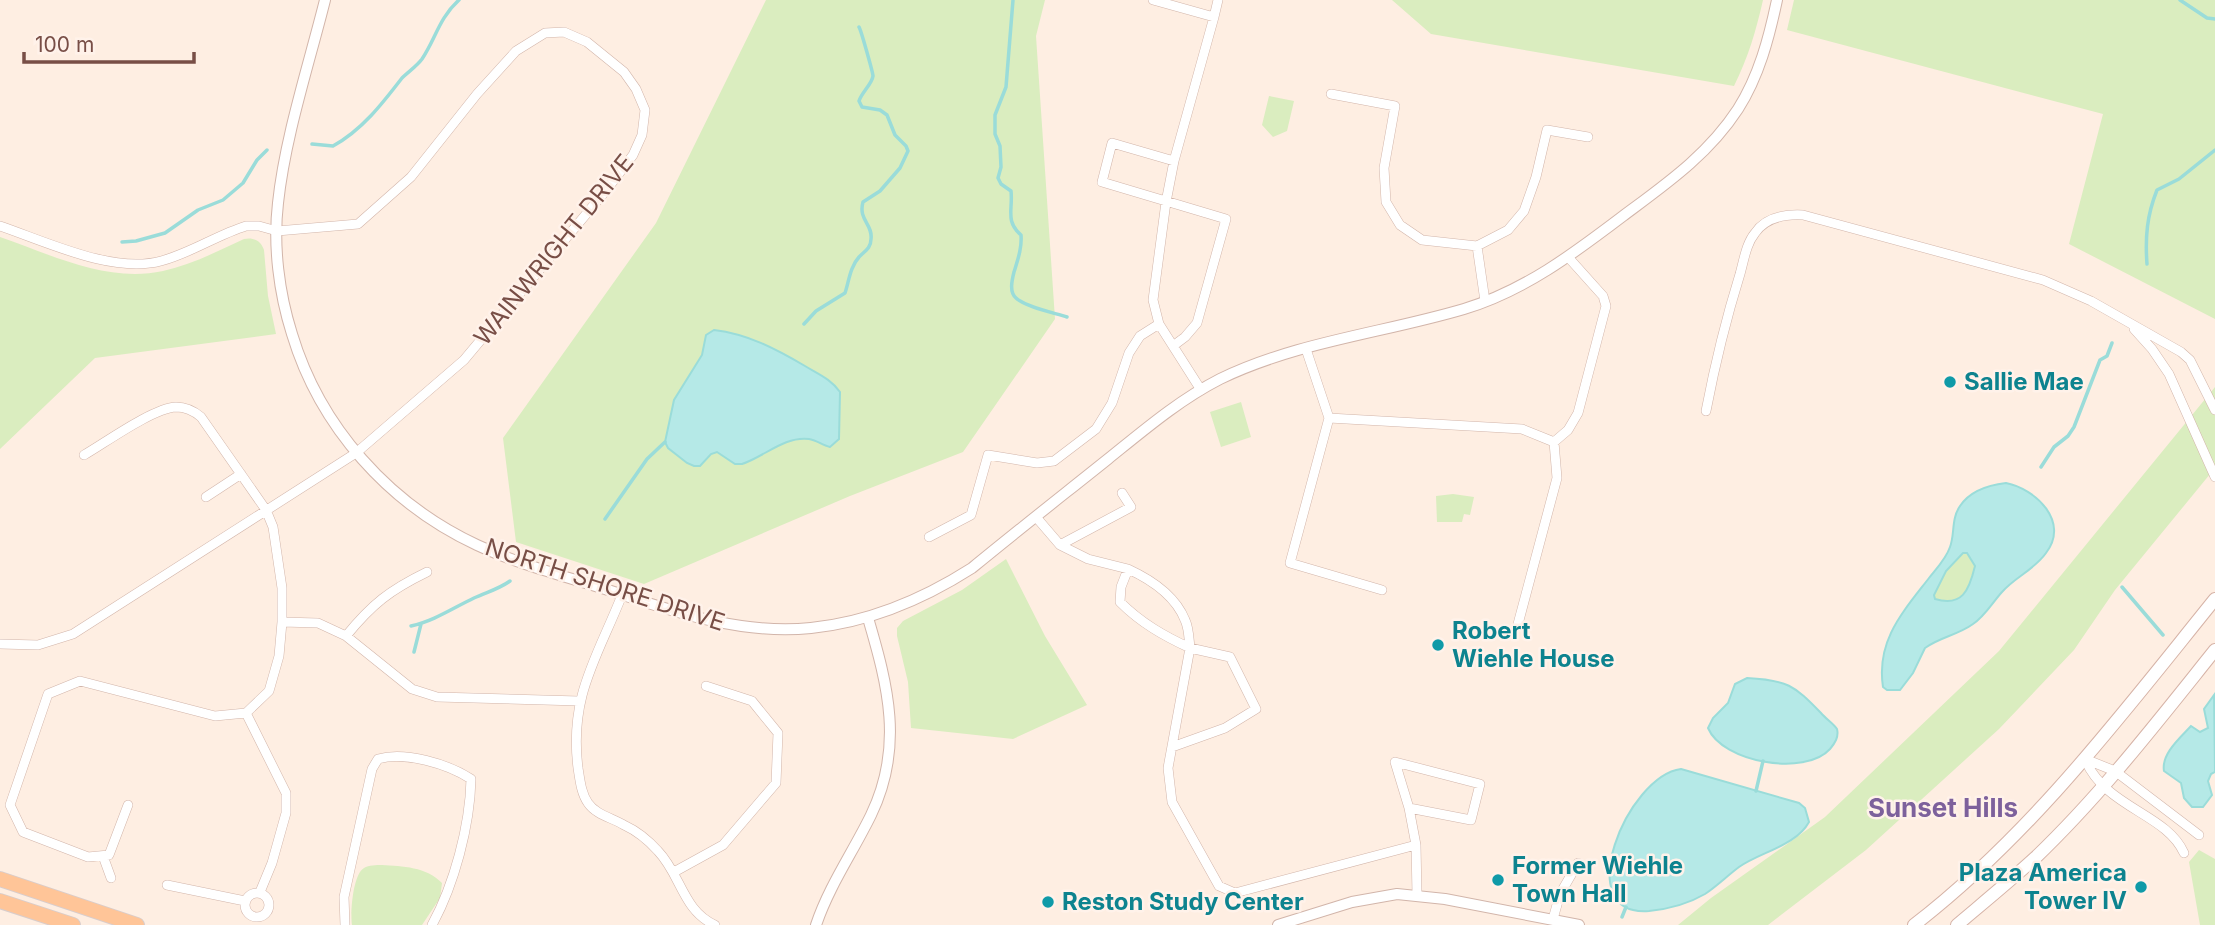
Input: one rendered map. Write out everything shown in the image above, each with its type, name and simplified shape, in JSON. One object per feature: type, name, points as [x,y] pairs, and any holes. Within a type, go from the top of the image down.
[{"type":"main road","points":[[1914,925],[1994,855],[2085,759],[2215,599]]},
{"type":"main road","points":[[1957,925],[2035,857],[2115,771],[2215,650]]},
{"type":"main road","points":[[0,879],[138,925]]},
{"type":"main road","points":[[0,901],[73,925]]},
{"type":"street","name":"NORTH SHORE DRIVE","points":[[325,0],[284,165],[277,205],[277,231],[280,278],[292,335],[313,387],[327,413],[356,453],[398,495],[449,530],[507,556],[622,595],[703,619],[748,628],[809,628],[868,618],[918,599],[972,568],[1167,411],[1201,390],[1248,367],[1485,302],[1531,280],[1568,257],[1680,174],[1708,149],[1739,107],[1752,83],[1762,58],[1777,0]]},
{"type":"street","points":[[1153,0],[1214,17]]},
{"type":"street","points":[[1201,390],[1159,324],[1153,300],[1174,161],[1218,0]]},
{"type":"street","name":"WAINWRIGHT DRIVE","points":[[0,226],[102,261],[139,265],[177,256],[246,226],[277,231],[358,224],[411,177],[477,94],[516,51],[545,33],[564,32],[587,42],[606,55],[624,72],[636,89],[645,110],[642,135],[633,155],[511,305],[464,359],[356,453],[73,634],[38,645],[0,644]]},
{"type":"street","points":[[1331,94],[1395,106],[1384,168],[1387,202],[1400,225],[1422,240],[1477,246],[1508,230],[1524,211],[1536,177],[1547,130],[1588,137]]},
{"type":"street","points":[[1173,346],[1197,323],[1226,219],[1102,182],[1112,143],[1174,161]]},
{"type":"street","points":[[1706,411],[1723,330],[1749,242],[1764,223],[1784,215],[1803,215],[2043,280],[2091,301],[2163,341],[2190,360],[2215,410]]},
{"type":"street","points":[[1477,246],[1485,302]]},
{"type":"street","points":[[1554,442],[1568,430],[1578,413],[1606,306],[1603,296],[1568,257]]},
{"type":"street","points":[[929,537],[971,515],[988,455],[1037,463],[1054,461],[1096,429],[1112,403],[1129,353],[1140,336],[1159,324]]},
{"type":"street","points":[[2131,325],[2161,361],[2215,477]]},
{"type":"street","points":[[1306,349],[1329,418],[1290,563],[1382,590]]},
{"type":"street","points":[[84,455],[155,414],[175,407],[186,408],[201,417],[266,510],[276,541],[282,588],[279,656],[269,691],[246,713],[215,716],[80,681],[48,694],[10,805],[23,832],[88,857],[109,855],[128,805]]},
{"type":"street","points":[[1329,418],[1522,429],[1554,442]]},
{"type":"street","points":[[1518,624],[1557,478],[1554,442]]},
{"type":"street","points":[[206,497],[241,474]]},
{"type":"street","points":[[1060,545],[1131,507],[1122,493]]},
{"type":"street","points":[[1036,517],[1060,545],[1088,559],[1128,569],[1152,580],[1172,599],[1186,622],[1190,648],[1168,768],[1172,802],[1219,886],[1235,893],[1416,845]]},
{"type":"street","points":[[1128,569],[1121,587],[1120,602],[1134,616],[1164,636],[1190,648],[1230,657],[1256,709],[1225,728],[1172,747]]},
{"type":"street","points":[[346,636],[365,612],[395,587],[427,572]]},
{"type":"street","points":[[622,595],[579,701],[575,729],[580,782],[589,805],[641,835],[659,851],[674,872],[695,913],[715,925]]},
{"type":"street","points":[[816,925],[832,887],[872,814],[887,767],[890,743],[889,696],[868,618]]},
{"type":"street","points":[[282,621],[318,623],[346,636],[412,689],[437,696],[579,701]]},
{"type":"street","points":[[674,872],[723,845],[776,783],[778,733],[752,701],[706,686]]},
{"type":"street","points":[[246,713],[286,793],[286,813],[272,863],[260,892]]},
{"type":"street","points":[[345,925],[344,897],[372,769],[378,759],[392,755],[453,768],[471,779],[467,818],[447,898],[432,925]]},
{"type":"street","points":[[2085,759],[2115,771],[2199,835]]},
{"type":"street","points":[[2085,759],[2091,774],[2101,786],[2171,835],[2184,853]]},
{"type":"street","points":[[1409,808],[1471,820],[1480,784],[1395,762],[1409,808],[1416,845],[1417,895]]},
{"type":"street","points":[[103,856],[111,878]]},
{"type":"street","points":[[1553,919],[1560,894],[1578,863]]},
{"type":"street","points":[[167,885],[245,901]]},
{"type":"street","points":[[254,892],[260,892],[269,901],[269,908],[261,917],[248,914],[245,901],[254,892]]},
{"type":"street","points":[[1278,925],[1378,896],[1417,895],[1579,925]]},
{"type":"green space","points":[[766,0],[1045,0],[1036,36],[1055,319],[963,452],[850,496],[644,584],[516,542],[503,438],[656,223]]},
{"type":"green space","points":[[1392,0],[1763,0],[1751,44],[1734,86],[1431,34]]},
{"type":"green space","points":[[1794,0],[2215,0],[2215,319],[2069,244],[2103,114],[1787,30]]},
{"type":"green space","points":[[1269,96],[1294,101],[1287,131],[1273,137],[1262,125]]},
{"type":"green space","points":[[0,237],[80,265],[142,274],[173,268],[244,239],[257,240],[264,250],[268,296],[276,334],[95,358],[0,449]]},
{"type":"green space","points":[[2215,387],[2215,468],[2115,590],[2074,650],[1999,729],[1866,850],[1768,925],[1678,925],[1711,898],[1825,817],[1999,651]]},
{"type":"green space","points":[[1241,402],[1251,437],[1221,447],[1210,412]]},
{"type":"green space","points":[[1453,494],[1474,497],[1470,515],[1464,514],[1462,522],[1437,522],[1436,496]]},
{"type":"green space","points":[[1963,553],[1967,553],[1975,566],[1967,590],[1952,601],[1935,599],[1933,595],[1946,571]]},
{"type":"green space","points":[[1006,559],[1045,636],[1087,705],[1013,739],[911,728],[908,682],[897,628],[903,621],[962,590]]},
{"type":"green space","points":[[2199,850],[2215,859],[2215,925],[2200,925],[2189,862]]},
{"type":"green space","points":[[382,865],[422,871],[442,883],[440,898],[422,925],[352,925],[352,903],[360,872],[370,866]]},
{"type":"water","points":[[714,330],[761,343],[833,384],[840,392],[839,439],[830,447],[809,439],[791,441],[742,464],[735,464],[717,452],[711,454],[700,466],[694,466],[668,448],[665,442],[674,400],[702,355],[706,335]]},
{"type":"water","points":[[2006,483],[2028,492],[2046,509],[2052,519],[2054,530],[2046,553],[2007,587],[1977,621],[1925,648],[1913,673],[1900,690],[1887,690],[1883,687],[1882,671],[1887,642],[1901,616],[1946,556],[1957,511],[1974,493]],"holes":[[[1963,553],[1967,553],[1975,566],[1967,590],[1952,601],[1935,599],[1934,595],[1946,571]]]},
{"type":"water","points":[[1747,678],[1772,680],[1789,686],[1804,696],[1837,729],[1836,740],[1830,749],[1818,758],[1784,764],[1746,757],[1729,750],[1716,740],[1708,728],[1713,718],[1728,703],[1735,684]]},
{"type":"water","points":[[2214,695],[2215,772],[2208,781],[2212,795],[2203,807],[2192,807],[2184,798],[2181,783],[2164,771],[2165,758],[2191,726],[2200,732],[2208,728],[2204,709]]},
{"type":"water","points":[[1681,769],[1799,803],[1805,808],[1809,822],[1796,837],[1739,867],[1692,901],[1649,911],[1625,907],[1613,892],[1610,871],[1615,845],[1626,819],[1642,795],[1661,777]]},
{"type":"waterway","points":[[312,144],[333,146],[362,124],[422,59],[442,21],[459,0]]},
{"type":"waterway","points":[[1013,0],[1006,87],[995,115],[995,134],[1000,146],[1001,167],[998,178],[1001,184],[1011,191],[1011,220],[1021,235],[1012,289],[1016,298],[1026,304],[1067,317]]},
{"type":"waterway","points":[[2180,0],[2207,18],[2215,19]]},
{"type":"waterway","points":[[804,324],[816,311],[845,293],[854,265],[871,242],[870,229],[862,213],[863,202],[880,191],[900,168],[908,151],[895,135],[887,115],[880,110],[862,107],[859,101],[873,76],[859,27]]},
{"type":"waterway","points":[[122,242],[165,233],[198,210],[223,200],[243,183],[257,160],[267,150]]},
{"type":"waterway","points":[[2147,264],[2148,226],[2157,190],[2179,179],[2215,150]]},
{"type":"waterway","points":[[2041,467],[2054,447],[2068,436],[2074,427],[2100,360],[2107,356],[2112,343]]},
{"type":"waterway","points":[[605,519],[647,459],[665,442]]},
{"type":"waterway","points":[[411,626],[436,618],[510,581]]},
{"type":"waterway","points":[[2122,587],[2163,635]]},
{"type":"waterway","points":[[414,652],[421,624]]},
{"type":"waterway","points":[[1756,791],[1763,761]]},
{"type":"waterway","points":[[1622,917],[1626,907]]},
{"type":"place","name":"Sallie Mae","points":[[1950,382]]},
{"type":"place","name":"Robert Wiehle House","points":[[1438,645]]},
{"type":"place","name":"Former Wiehle Town Hall","points":[[1498,880]]},
{"type":"place","name":"Plaza America Tower IV","points":[[2141,887]]},
{"type":"place","name":"Reston Study Center","points":[[1048,902]]},
{"type":"district","name":"Sunset Hills","points":[[1943,808]]}]
